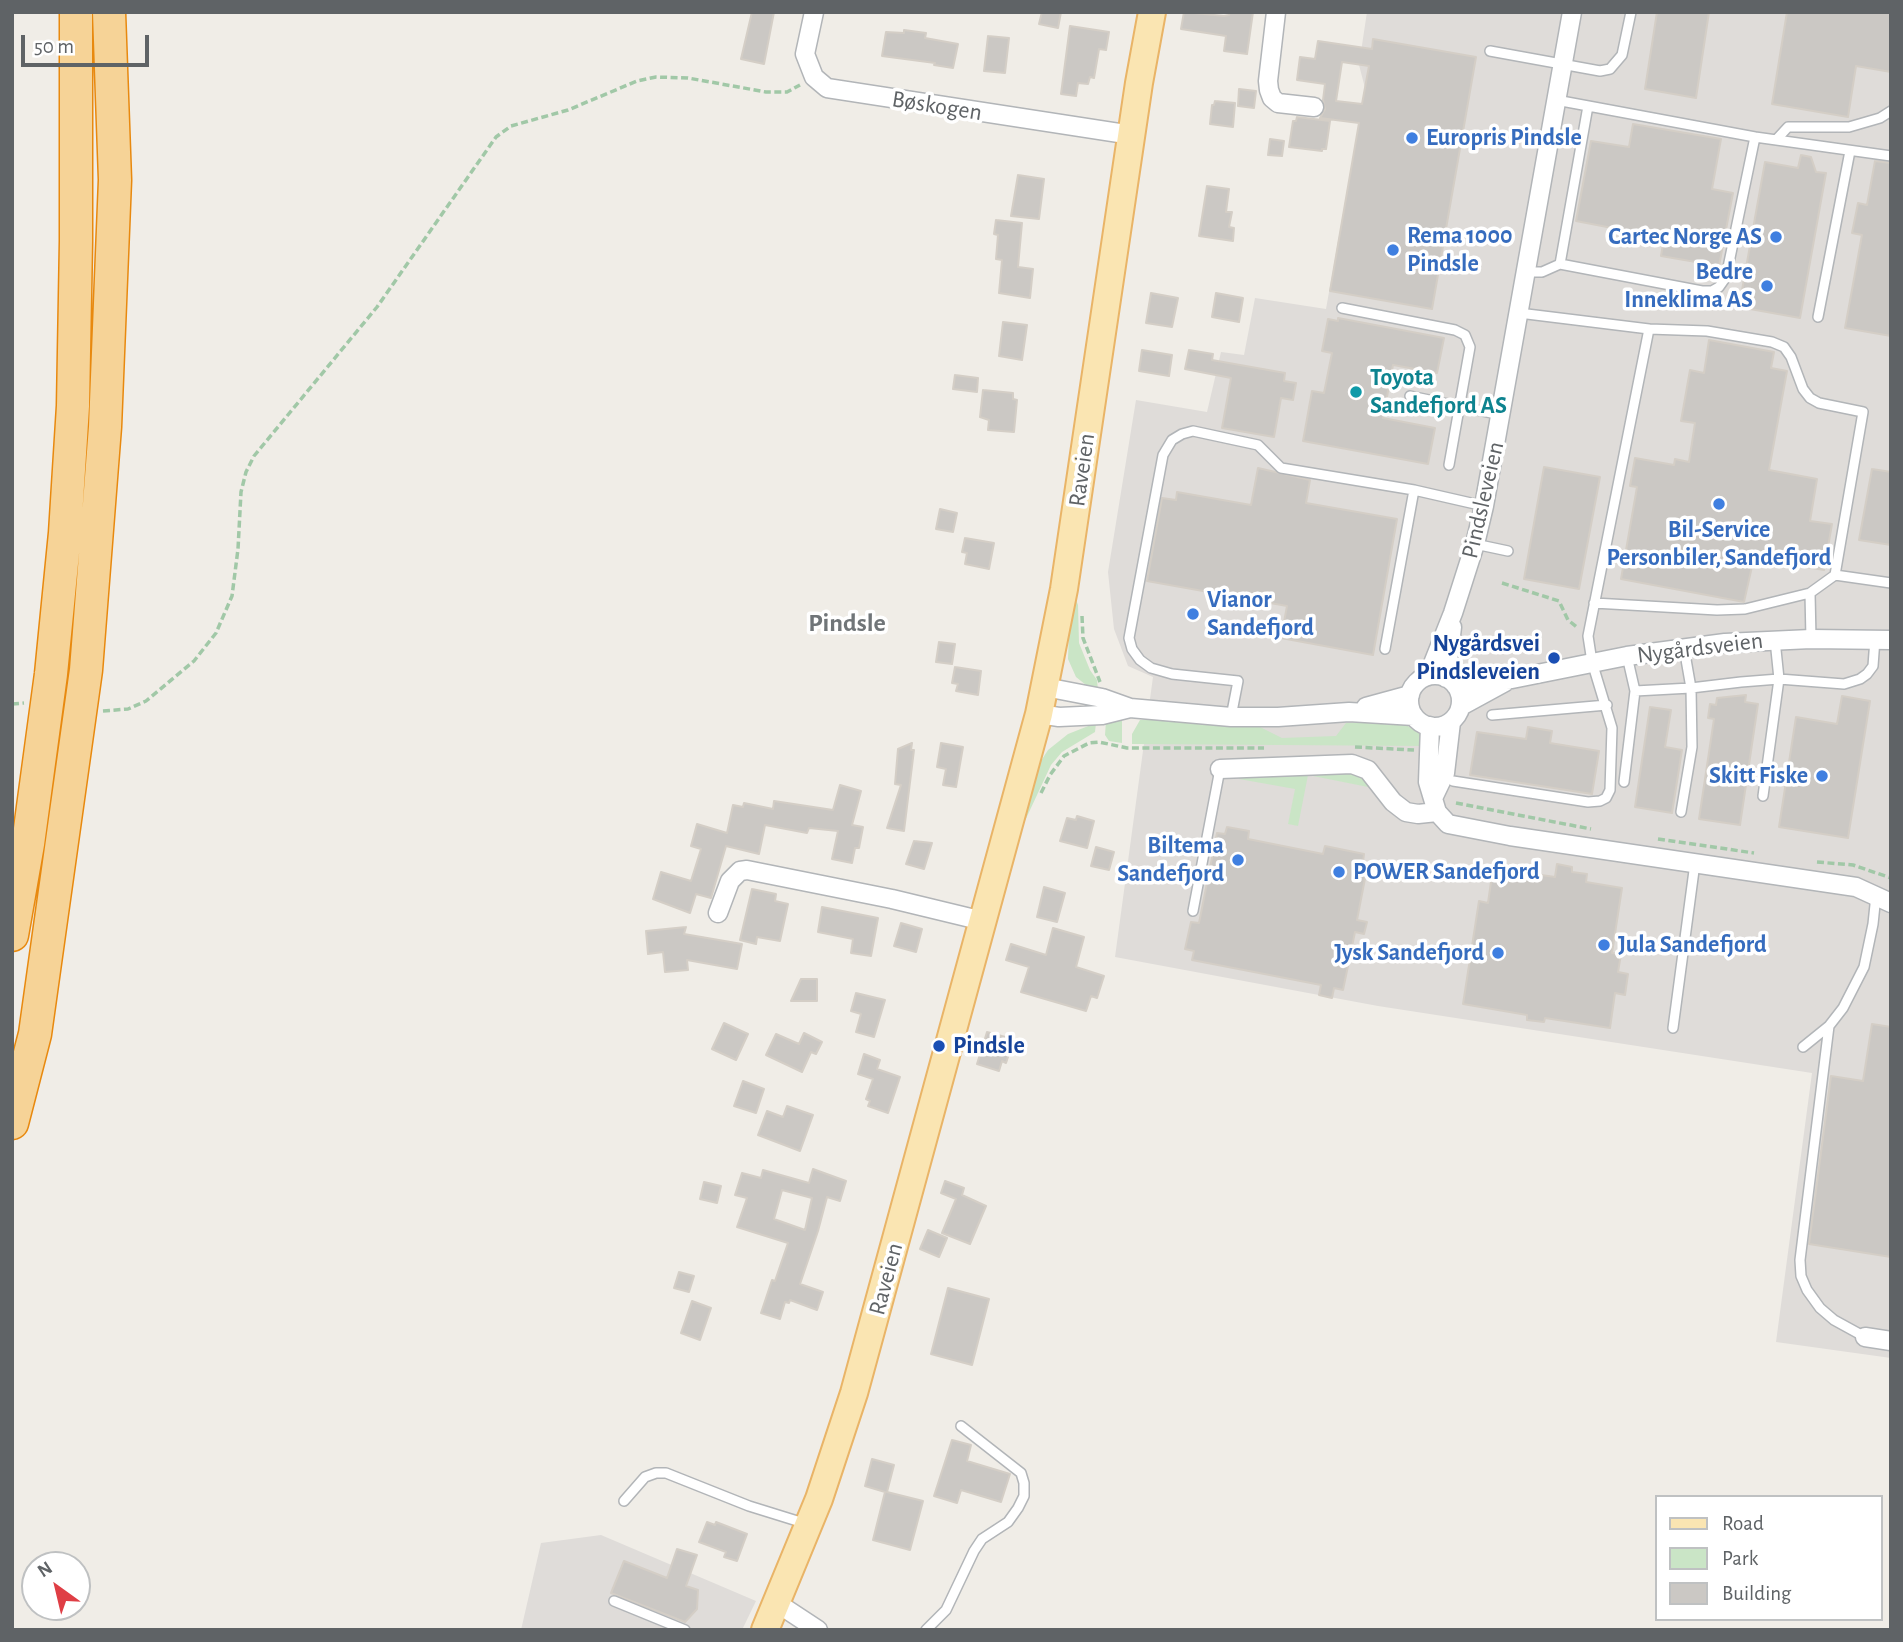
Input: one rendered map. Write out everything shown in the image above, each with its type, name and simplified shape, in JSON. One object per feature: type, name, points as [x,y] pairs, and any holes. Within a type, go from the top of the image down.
[{"type":"highway","points":[[12,935],[28,844],[51,674],[65,533],[73,406],[76,12]]},
{"type":"highway","points":[[12,1123],[35,1034],[86,670],[105,427],[115,180],[109,12]]},
{"type":"main road","name":"Raveien","points":[[765,1630],[831,1463],[864,1358],[1039,714],[1064,589],[1152,12]]},
{"type":"street","points":[[814,12],[805,54],[814,77]]},
{"type":"street","points":[[1276,12],[1269,90],[1272,98],[1278,103],[1314,107]]},
{"type":"street","name":"Pindsleveien","points":[[1428,676],[1453,613],[1484,506],[1572,12]]},
{"type":"street","name":"Bøskogen","points":[[814,77],[827,88],[1132,135]]},
{"type":"street","name":"Pindsleveien","points":[[1451,682],[1453,613]]},
{"type":"street","name":"Nygårdsveien","points":[[1451,682],[1512,679],[1627,656],[1684,648],[1775,640],[1883,640]]},
{"type":"street","points":[[1437,675],[1451,682],[1461,699],[1461,706],[1451,722],[1439,727],[1419,721],[1410,709],[1410,695],[1417,682],[1437,675]]},
{"type":"street","name":"Nygårdsveien","points":[[1461,706],[1512,679]]},
{"type":"street","points":[[1045,687],[1102,698],[1130,708],[1231,716],[1278,717],[1349,712],[1414,716]]},
{"type":"street","points":[[1349,712],[1410,695]]},
{"type":"street","points":[[1039,714],[1059,717],[1102,715],[1130,708]]},
{"type":"street","points":[[1220,769],[1352,764],[1368,769],[1393,802],[1406,812],[1418,814],[1435,804],[1445,773],[1451,722]]},
{"type":"street","points":[[1430,726],[1428,782],[1435,804],[1448,824],[1856,887],[1883,899]]},
{"type":"street","points":[[718,913],[730,881],[740,871],[747,870],[892,899],[983,921]]},
{"type":"street","points":[[1865,1337],[1891,1342]]},
{"type":"street","points":[[777,1603],[818,1630]]},
{"type":"lane","points":[[1490,51],[1600,71],[1610,69],[1622,55],[1631,12]]},
{"type":"lane","points":[[1556,100],[1755,137],[1891,156]]},
{"type":"lane","points":[[1560,264],[1588,106]]},
{"type":"lane","points":[[1776,140],[1788,127],[1849,127],[1880,118],[1891,111]]},
{"type":"lane","points":[[1527,272],[1542,272],[1560,264],[1702,291],[1712,291],[1719,287],[1726,277],[1755,137]]},
{"type":"lane","points":[[1818,317],[1850,151]]},
{"type":"lane","points":[[1342,308],[1455,330],[1465,335],[1470,347],[1449,465]]},
{"type":"lane","points":[[1520,313],[1649,329],[1707,331],[1772,342],[1783,347],[1791,357],[1803,389],[1810,398],[1819,403],[1863,412],[1835,575]]},
{"type":"lane","points":[[1453,781],[1588,802],[1600,802],[1610,790],[1612,728],[1592,663],[1588,636],[1649,329]]},
{"type":"lane","points":[[1410,396],[1502,415]]},
{"type":"lane","points":[[1231,716],[1238,681],[1172,674],[1151,668],[1140,660],[1132,649],[1129,638],[1163,455],[1172,440],[1182,433],[1193,431],[1245,442],[1258,445],[1281,468],[1414,490],[1484,506]]},
{"type":"lane","points":[[1385,649],[1414,490]]},
{"type":"lane","points":[[1475,544],[1508,551]]},
{"type":"lane","points":[[1594,603],[1717,610],[1745,609],[1810,593],[1835,575],[1891,583]]},
{"type":"lane","points":[[1810,593],[1811,639]]},
{"type":"lane","points":[[1763,796],[1779,679],[1775,640]]},
{"type":"lane","points":[[1635,691],[1779,679],[1844,684],[1860,679],[1873,666],[1883,640]]},
{"type":"lane","points":[[1681,812],[1692,747],[1691,688],[1684,648]]},
{"type":"lane","points":[[1624,782],[1635,691],[1627,656]]},
{"type":"lane","points":[[1492,715],[1607,705]]},
{"type":"lane","points":[[1194,911],[1220,769]]},
{"type":"lane","points":[[1673,1028],[1695,863]]},
{"type":"lane","points":[[1803,1047],[1829,1026],[1843,1008],[1864,967],[1883,899]]},
{"type":"lane","points":[[1829,1026],[1800,1259],[1801,1276],[1820,1308],[1834,1320],[1865,1337]]},
{"type":"lane","points":[[926,1630],[946,1610],[982,1539],[1008,1522],[1024,1496],[1021,1473],[961,1426]]},
{"type":"lane","points":[[624,1501],[645,1477],[666,1473],[741,1503],[808,1525]]},
{"type":"lane","points":[[614,1601],[685,1630]]},
{"type":"path","points":[[103,712],[128,709],[146,701],[194,661],[216,633],[232,596],[242,492],[246,472],[254,456],[376,307],[496,136],[511,126],[568,110],[637,80],[656,77],[688,78],[766,92],[787,92],[814,77]]},
{"type":"path","points":[[1502,583],[1559,601],[1568,620],[1588,636]]},
{"type":"path","points":[[1082,606],[1083,638],[1102,687]]},
{"type":"path","points":[[12,704],[26,703]]},
{"type":"path","points":[[1056,764],[1073,750],[1099,742],[1127,748],[1275,748]]},
{"type":"path","points":[[1352,746],[1423,750]]},
{"type":"path","points":[[1456,803],[1593,829]]},
{"type":"path","points":[[1649,838],[1764,855]]},
{"type":"path","points":[[1811,862],[1853,865],[1891,878]]},
{"type":"shaded area","points":[[1367,12],[1891,12],[1891,1358],[1776,1342],[1812,1073],[1378,1006],[1115,957],[1153,677],[1128,666],[1114,629],[1108,572],[1136,400],[1207,412],[1221,352],[1244,355],[1255,298],[1326,309],[1365,88],[1359,65]]},
{"type":"shaded area","points":[[601,1535],[756,1601],[742,1630],[521,1630],[541,1543]]},
{"type":"green space","points":[[1075,597],[1078,605],[1079,643],[1097,680],[1098,690],[1091,689],[1076,677],[1068,659],[1069,631]]},
{"type":"green space","points":[[1159,718],[1258,726],[1282,738],[1336,736],[1346,723],[1394,720],[1420,734],[1424,746],[1132,744],[1132,734],[1140,720]]},
{"type":"green space","points":[[1106,721],[1122,721],[1122,743],[1109,741],[1105,735]]},
{"type":"green space","points":[[1096,723],[1095,732],[1062,752],[1051,765],[1021,825],[1039,764],[1048,750],[1068,734]]},
{"type":"green space","points":[[1345,771],[1367,777],[1373,788],[1308,775],[1298,826],[1288,824],[1295,789],[1239,779],[1239,776]]},
{"type":"building","points":[[752,12],[774,12],[764,64],[741,59]]},
{"type":"building","points":[[1042,12],[1061,12],[1058,28],[1039,24]]},
{"type":"building","points":[[1184,12],[1224,16],[1230,12],[1253,12],[1247,54],[1224,51],[1226,36],[1181,29]]},
{"type":"building","points":[[1657,12],[1709,12],[1696,98],[1645,89]]},
{"type":"building","points":[[1787,12],[1891,12],[1891,72],[1856,66],[1848,117],[1772,104]]},
{"type":"building","points":[[1070,26],[1109,32],[1106,50],[1099,49],[1094,78],[1090,77],[1088,84],[1078,83],[1076,96],[1061,94]]},
{"type":"building","points":[[904,30],[926,33],[925,38],[958,44],[953,68],[882,56],[886,32],[904,33]]},
{"type":"building","points":[[988,36],[1009,38],[1005,73],[984,71]]},
{"type":"building","points":[[1373,39],[1476,57],[1432,309],[1330,291],[1359,123],[1320,118],[1325,109],[1325,84],[1297,80],[1300,57],[1315,59],[1318,41],[1372,49]],"holes":[[[1342,62],[1369,66],[1362,104],[1336,101]]]},
{"type":"building","points":[[1239,89],[1256,91],[1254,108],[1238,106]]},
{"type":"building","points":[[1215,101],[1235,103],[1233,127],[1210,124]]},
{"type":"building","points":[[1297,117],[1330,121],[1326,149],[1322,151],[1289,147],[1293,121],[1296,121]]},
{"type":"building","points":[[1633,124],[1721,139],[1712,189],[1733,193],[1719,266],[1661,256],[1664,238],[1576,221],[1591,141],[1629,147]]},
{"type":"building","points":[[1270,139],[1284,141],[1282,156],[1268,155]]},
{"type":"building","points":[[1801,155],[1811,157],[1816,172],[1826,173],[1800,318],[1739,307],[1765,162],[1798,168]]},
{"type":"building","points":[[1875,161],[1891,163],[1891,336],[1845,328],[1862,235],[1852,233],[1858,203],[1867,205]]},
{"type":"building","points":[[1018,175],[1044,179],[1039,219],[1011,216]]},
{"type":"building","points":[[1207,186],[1229,189],[1226,212],[1232,212],[1229,227],[1234,228],[1233,241],[1199,236]]},
{"type":"building","points":[[996,220],[1022,223],[1018,267],[1033,269],[1030,298],[999,293],[1002,260],[996,259]]},
{"type":"building","points":[[1151,293],[1178,298],[1172,327],[1146,323]]},
{"type":"building","points":[[1216,293],[1243,298],[1239,322],[1212,317]]},
{"type":"building","name":"Toyota Sandefjord AS","points":[[1338,318],[1444,338],[1437,373],[1393,365],[1383,418],[1435,428],[1428,464],[1303,441],[1312,391],[1324,393],[1332,353],[1322,351],[1328,319],[1338,321]]},
{"type":"building","points":[[1003,322],[1027,325],[1022,360],[999,356]]},
{"type":"building","points":[[1709,340],[1774,352],[1771,368],[1787,371],[1769,470],[1817,479],[1810,521],[1832,524],[1824,570],[1753,562],[1744,602],[1621,579],[1637,487],[1630,486],[1635,458],[1674,465],[1675,459],[1689,462],[1695,423],[1681,421],[1690,370],[1704,373]]},
{"type":"building","points":[[1142,350],[1172,355],[1169,376],[1139,371]]},
{"type":"building","points":[[1189,350],[1213,354],[1212,360],[1285,373],[1284,381],[1296,383],[1293,400],[1281,398],[1274,437],[1222,428],[1231,378],[1185,369]]},
{"type":"building","points":[[955,375],[978,378],[977,392],[953,389]]},
{"type":"building","points":[[983,390],[1013,393],[1013,399],[1017,400],[1014,432],[988,430],[989,420],[980,417]]},
{"type":"building","points":[[1544,467],[1600,477],[1579,589],[1524,579]]},
{"type":"building","points":[[1258,468],[1310,480],[1306,503],[1397,519],[1373,655],[1281,638],[1287,606],[1147,581],[1162,498],[1176,500],[1177,492],[1251,505]]},
{"type":"building","points":[[1872,469],[1891,472],[1891,545],[1859,540]]},
{"type":"building","points":[[940,509],[957,513],[953,532],[936,529]]},
{"type":"building","points":[[965,538],[994,543],[989,569],[965,564],[967,553],[962,552]]},
{"type":"building","points":[[939,642],[955,644],[952,664],[936,662]]},
{"type":"building","points":[[955,667],[981,671],[978,695],[956,691],[958,684],[952,683]]},
{"type":"building","points":[[1746,695],[1745,702],[1758,704],[1740,825],[1699,819],[1714,719],[1708,718],[1710,704],[1716,705],[1717,698]]},
{"type":"building","name":"Skitt Fiske","points":[[1842,696],[1870,701],[1848,838],[1779,827],[1796,717],[1837,724]]},
{"type":"building","points":[[1650,707],[1671,710],[1665,747],[1682,750],[1672,813],[1635,807]]},
{"type":"building","points":[[1528,727],[1552,731],[1550,743],[1599,751],[1592,794],[1470,775],[1477,732],[1526,739]]},
{"type":"building","points":[[912,743],[911,750],[914,750],[904,831],[887,828],[901,785],[895,784],[898,749]]},
{"type":"building","points":[[941,743],[963,747],[956,787],[943,785],[946,769],[937,767]]},
{"type":"building","points":[[840,785],[861,791],[852,825],[863,827],[859,848],[855,848],[852,863],[832,859],[838,831],[809,828],[807,833],[765,825],[759,854],[726,846],[711,898],[696,894],[690,913],[653,899],[661,872],[691,881],[701,849],[691,846],[697,824],[727,833],[733,805],[743,807],[744,803],[773,809],[774,801],[833,810]]},
{"type":"building","points":[[1077,816],[1094,821],[1087,848],[1060,841],[1067,818],[1076,820]]},
{"type":"building","points":[[1227,827],[1249,831],[1248,839],[1323,854],[1325,846],[1364,854],[1363,862],[1368,863],[1357,920],[1367,922],[1364,934],[1355,932],[1343,990],[1334,988],[1332,998],[1319,995],[1321,985],[1192,960],[1194,951],[1185,949],[1191,922],[1199,923],[1217,833],[1225,834]]},
{"type":"building","points":[[914,841],[932,843],[924,869],[906,864]]},
{"type":"building","points":[[1096,847],[1114,852],[1109,870],[1091,866]]},
{"type":"building","points":[[1557,864],[1572,867],[1572,872],[1587,874],[1586,882],[1622,888],[1612,953],[1621,954],[1618,972],[1628,974],[1625,995],[1615,993],[1610,1028],[1545,1018],[1544,1022],[1527,1020],[1527,1015],[1463,1004],[1479,901],[1488,903],[1493,868],[1555,877]]},
{"type":"building","points":[[1044,887],[1065,893],[1057,922],[1037,917]]},
{"type":"building","points":[[752,889],[776,894],[775,901],[788,904],[780,941],[757,937],[756,944],[740,940]]},
{"type":"building","points":[[822,907],[878,918],[871,956],[851,953],[853,939],[818,932]]},
{"type":"building","points":[[901,923],[922,929],[916,952],[894,946]]},
{"type":"building","points":[[686,927],[684,934],[742,944],[737,969],[687,960],[688,970],[665,972],[663,952],[648,954],[646,931]]},
{"type":"building","points":[[1053,928],[1084,937],[1076,967],[1104,976],[1097,998],[1091,996],[1086,1011],[1021,992],[1029,967],[1006,960],[1011,944],[1046,955]]},
{"type":"building","points":[[801,979],[817,979],[817,1001],[791,1001]]},
{"type":"building","points":[[856,993],[885,1000],[874,1037],[856,1032],[861,1014],[851,1011]]},
{"type":"building","points":[[724,1023],[748,1034],[736,1060],[712,1049]]},
{"type":"building","points":[[1872,1024],[1891,1027],[1891,1257],[1809,1244],[1831,1076],[1863,1081]]},
{"type":"building","points":[[987,1032],[1009,1038],[1007,1047],[1011,1048],[1006,1063],[1002,1061],[999,1071],[977,1064]]},
{"type":"building","points":[[804,1033],[822,1042],[816,1054],[811,1052],[802,1072],[766,1055],[776,1034],[799,1044]]},
{"type":"building","points":[[864,1054],[880,1060],[877,1069],[900,1077],[888,1113],[868,1106],[870,1101],[866,1099],[873,1079],[858,1074]]},
{"type":"building","points":[[743,1081],[764,1089],[756,1113],[734,1106]]},
{"type":"building","points":[[787,1106],[813,1115],[800,1151],[758,1135],[767,1111],[783,1117]]},
{"type":"building","points":[[813,1169],[846,1181],[840,1201],[827,1197],[800,1284],[823,1292],[817,1310],[790,1300],[789,1303],[785,1302],[780,1319],[761,1313],[788,1243],[737,1227],[747,1198],[735,1195],[742,1173],[761,1178],[763,1170],[809,1183]],"holes":[[[782,1190],[812,1198],[805,1230],[774,1219]]]},
{"type":"building","points":[[945,1181],[964,1188],[962,1195],[986,1206],[970,1244],[942,1233],[956,1199],[941,1193]]},
{"type":"building","points":[[704,1182],[721,1186],[717,1203],[700,1199]]},
{"type":"building","points":[[928,1230],[947,1238],[939,1257],[920,1249]]},
{"type":"building","points":[[679,1272],[694,1276],[689,1292],[674,1288]]},
{"type":"building","points":[[948,1288],[989,1299],[972,1365],[931,1354]]},
{"type":"building","points":[[692,1301],[711,1308],[700,1340],[681,1333]]},
{"type":"building","points":[[952,1440],[971,1445],[967,1461],[1010,1474],[1001,1502],[961,1490],[957,1503],[934,1496]]},
{"type":"building","points":[[872,1459],[894,1465],[887,1492],[923,1501],[910,1550],[873,1540],[885,1492],[865,1486]]},
{"type":"building","points":[[707,1522],[715,1525],[716,1522],[747,1534],[737,1561],[724,1557],[726,1552],[699,1542]]},
{"type":"building","points":[[677,1549],[697,1555],[686,1586],[698,1590],[697,1609],[685,1622],[611,1593],[624,1561],[667,1578]]},
{"type":"place","name":"Europris Pindsle","points":[[1412,138]]},
{"type":"place","name":"Cartec Norge AS","points":[[1776,237]]},
{"type":"place","name":"Rema 1000 Pindsle","points":[[1393,250]]},
{"type":"place","name":"Bedre Inneklima AS","points":[[1767,286]]},
{"type":"place","name":"Toyota Sandefjord AS","points":[[1356,392]]},
{"type":"place","name":"Bil-Service Personbiler, Sandefjord","points":[[1719,504]]},
{"type":"place","name":"Vianor Sandefjord","points":[[1193,614]]},
{"type":"place","name":"Nygårdsvei Pindsleveien","points":[[1554,658]]},
{"type":"place","name":"Skitt Fiske","points":[[1822,776]]},
{"type":"place","name":"Biltema Sandefjord","points":[[1238,860]]},
{"type":"place","name":"POWER Sandefjord","points":[[1339,872]]},
{"type":"place","name":"Jula Sandefjord","points":[[1604,945]]},
{"type":"place","name":"Jysk Sandefjord","points":[[1498,953]]},
{"type":"place","name":"Pindsle","points":[[939,1046]]},
{"type":"district","name":"Pindsle","points":[[847,623]]}]
